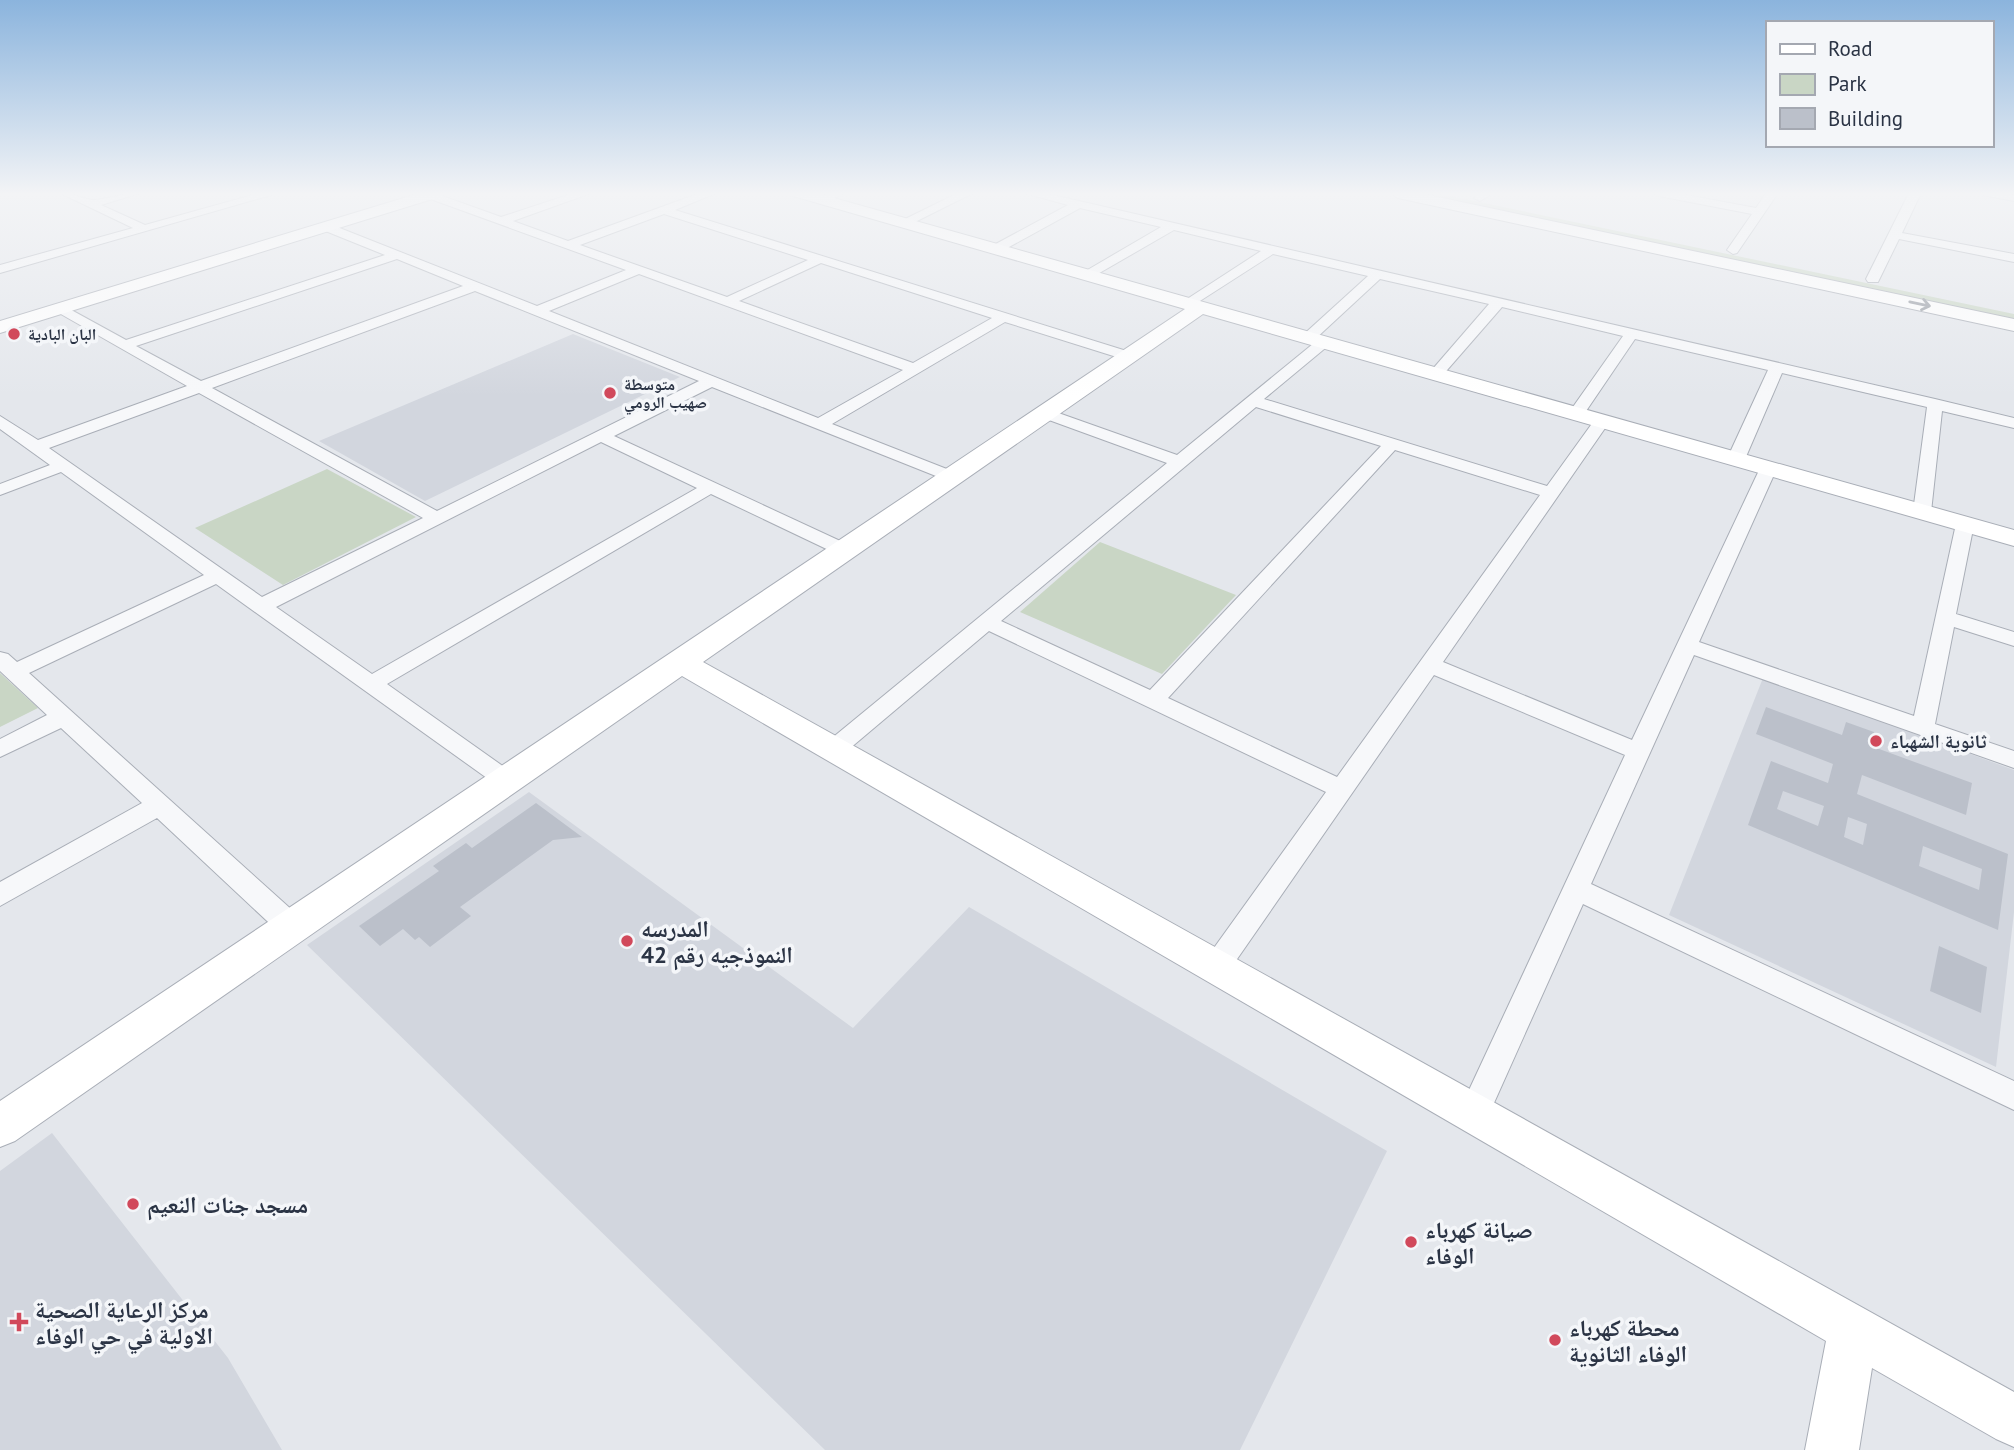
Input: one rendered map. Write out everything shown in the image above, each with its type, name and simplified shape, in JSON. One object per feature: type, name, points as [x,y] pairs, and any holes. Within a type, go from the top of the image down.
[{"type":"street","points":[[17,261],[21,263]]},
{"type":"street","points":[[0,269],[29,261]]},
{"type":"street","points":[[0,327],[217,261]]},
{"type":"street","points":[[125,345],[380,261]]},
{"type":"street","points":[[411,261],[951,477]]},
{"type":"street","points":[[612,261],[915,369]]},
{"type":"street","points":[[727,302],[816,261]]},
{"type":"street","points":[[825,261],[1128,356]]},
{"type":"street","points":[[1038,261],[2014,538]]},
{"type":"street","points":[[1089,275],[1113,261]]},
{"type":"street","points":[[0,1126],[1128,356],[1256,261]]},
{"type":"street","points":[[1321,261],[2014,423]]},
{"type":"street","points":[[1714,261],[2014,325]]},
{"type":"street","points":[[1784,261],[2014,308]]},
{"type":"street","points":[[1873,279],[1882,261]]},
{"type":"street","points":[[537,311],[638,270]]},
{"type":"street","points":[[834,749],[1253,401],[1316,340],[1378,274]]},
{"type":"street","points":[[36,447],[476,286]]},
{"type":"street","points":[[1436,374],[1499,302]]},
{"type":"street","points":[[59,309],[436,519]]},
{"type":"street","points":[[820,424],[1004,317]]},
{"type":"street","points":[[1576,414],[1632,334]]},
{"type":"street","points":[[1736,459],[1777,367]]},
{"type":"street","points":[[261,606],[711,380]]},
{"type":"street","points":[[1253,401],[1552,493]]},
{"type":"street","points":[[1922,512],[1935,404]]},
{"type":"street","points":[[1044,413],[1179,462]]},
{"type":"street","points":[[0,421],[506,780]]},
{"type":"street","points":[[1216,967],[1602,421]]},
{"type":"street","points":[[601,436],[844,550]]},
{"type":"street","points":[[1153,700],[1392,444]]},
{"type":"street","points":[[0,490],[62,466]]},
{"type":"street","points":[[1474,1113],[1768,468]]},
{"type":"street","points":[[371,684],[711,487]]},
{"type":"street","points":[[1923,727],[1965,524]]},
{"type":"street","points":[[218,576],[7,666],[292,927]]},
{"type":"street","points":[[1946,618],[2014,639]]},
{"type":"street","points":[[987,622],[1342,789]]},
{"type":"street","points":[[1688,645],[2014,760]]},
{"type":"street","points":[[680,662],[2014,1421]]},
{"type":"street","points":[[1430,665],[1639,752]]},
{"type":"street","points":[[0,749],[63,717]]},
{"type":"street","points":[[0,895],[159,805]]},
{"type":"street","points":[[1576,889],[2014,1096]]},
{"type":"street","points":[[1832,1450],[1853,1329]]},
{"type":"shaded area","points":[[573,334],[680,377],[425,501],[319,441]]},
{"type":"shaded area","points":[[1763,678],[2014,770],[2014,912],[1996,1067],[1669,915]]},
{"type":"shaded area","points":[[529,792],[853,1028],[969,907],[1387,1151],[1240,1450],[825,1450],[307,945]]},
{"type":"shaded area","points":[[52,1133],[228,1358],[282,1450],[0,1450],[0,1171]]},
{"type":"green space","points":[[1739,261],[1759,261],[2014,314],[2014,319]]},
{"type":"green space","points":[[327,469],[416,517],[283,585],[195,528]]},
{"type":"green space","points":[[1100,542],[1236,595],[1162,674],[1020,612]]},
{"type":"green space","points":[[0,673],[38,708],[0,727]]},
{"type":"building","points":[[1766,707],[1842,735],[1846,722],[1874,732],[1871,746],[1972,783],[1966,815],[1862,775],[1857,794],[2008,854],[1998,930],[1748,825],[1771,761],[1828,783],[1833,764],[1756,734]],"holes":[[[1783,791],[1824,806],[1818,826],[1777,809]],[[1848,817],[1867,824],[1863,845],[1844,837]],[[1923,846],[1982,869],[1979,890],[1919,866]]]},
{"type":"building","points":[[536,803],[582,837],[553,840],[460,907],[471,916],[430,947],[419,937],[415,940],[403,929],[380,946],[359,926],[439,871],[433,866],[466,843],[472,848]]},
{"type":"building","points":[[1939,946],[1987,967],[1981,1013],[1930,991]]},
{"type":"place","name":"البان البادية","points":[[14,334]]},
{"type":"place","name":"متوسطة صهيب الرومي","points":[[610,393]]},
{"type":"place","name":"ثانوية الشهباء","points":[[1876,741]]},
{"type":"place","name":"المدرسه النموذجيه رقم 42","points":[[627,941]]},
{"type":"place","name":"مسجد جنات النعيم","points":[[133,1204]]},
{"type":"place","name":"صيانة كهرباء الوفاء","points":[[1411,1242]]},
{"type":"place","name":"مركز الرعاية الصحية الاولية في حي الوفاء","points":[[19,1322]]},
{"type":"place","name":"محطة كهرباء الوفاء الثانوية","points":[[1555,1340]]}]
